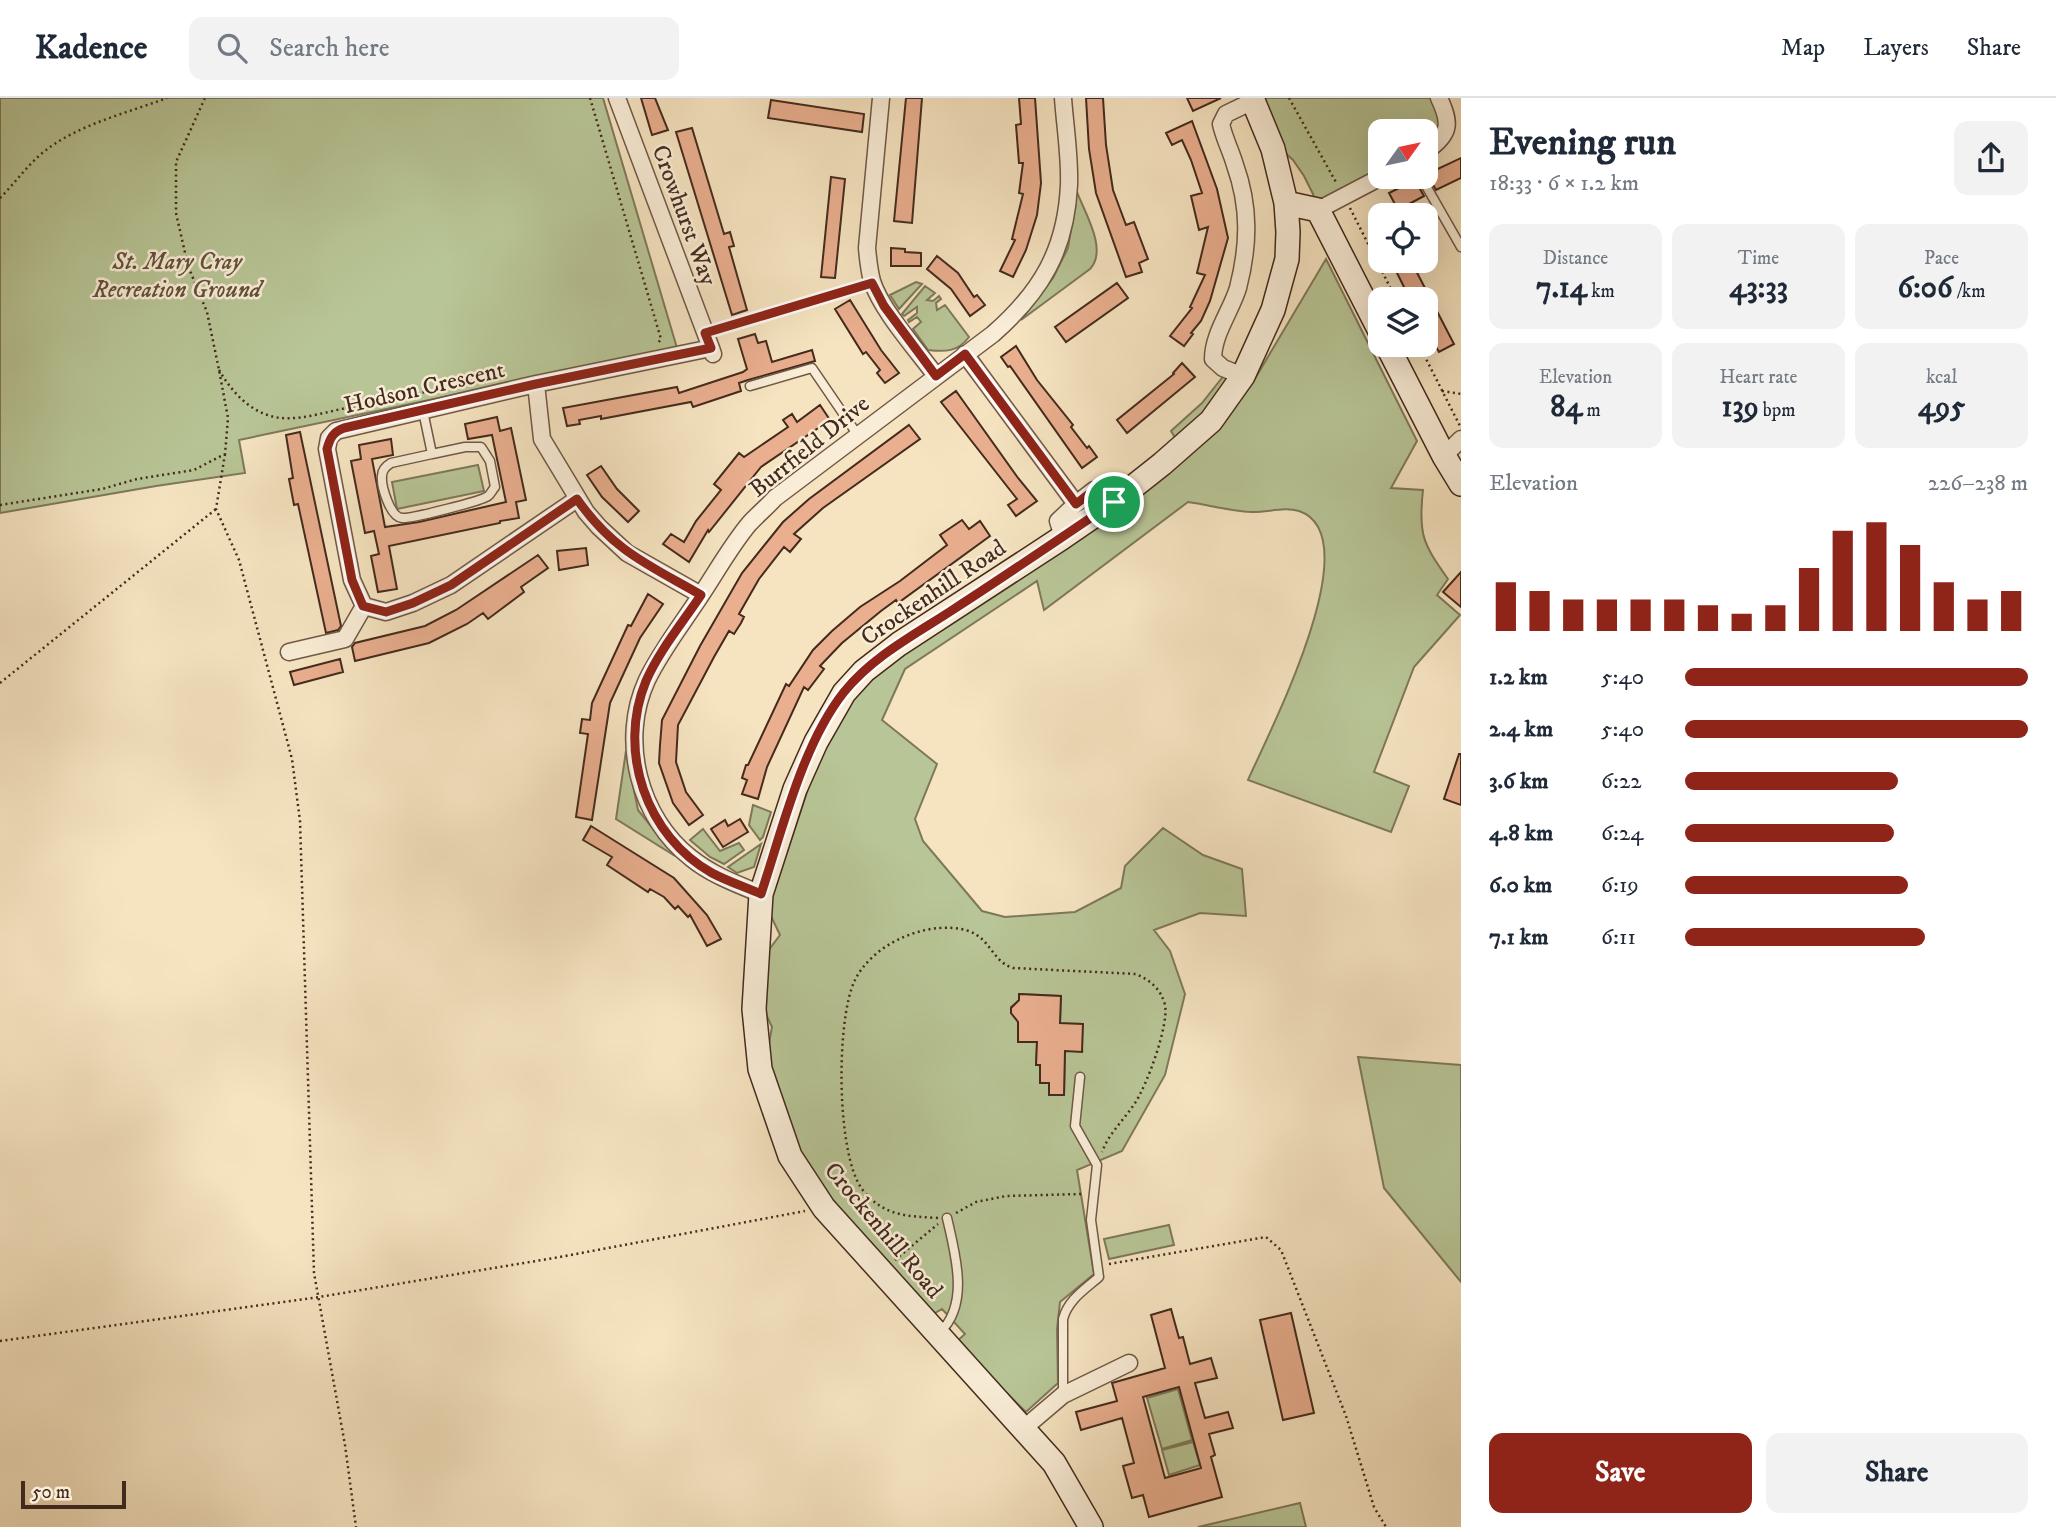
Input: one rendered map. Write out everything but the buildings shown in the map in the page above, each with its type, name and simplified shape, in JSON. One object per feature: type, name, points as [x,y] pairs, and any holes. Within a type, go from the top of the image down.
[{"type":"main road","name":"Crockenhill Road","points":[[1091,1527],[1054,1463],[824,1208],[790,1156],[760,1069],[754,1009],[761,894],[795,789],[816,741],[844,693],[864,671],[899,644],[1114,502],[1200,432],[1243,376],[1267,326],[1287,259],[1286,203],[1273,149],[1252,99]]},
{"type":"main road","points":[[1286,203],[1318,210],[1368,307]]},
{"type":"main road","points":[[1393,357],[1444,457],[1461,484]]},
{"type":"street","name":"Crowhurst Way","points":[[617,98],[710,345]]},
{"type":"street","points":[[881,98],[867,248],[872,283],[884,306],[936,376]]},
{"type":"street","name":"Burrfield Drive","points":[[761,894],[712,873],[689,857],[668,837],[656,819],[644,796],[635,761],[635,733],[646,682],[669,642],[757,516],[794,482],[1010,319],[1038,287],[1061,237],[1069,182],[1063,98]]},
{"type":"street","points":[[1438,142],[1448,125],[1439,98]]},
{"type":"street","name":"Crockenhill Road","points":[[1243,376],[1223,368],[1213,359],[1213,347],[1237,292],[1247,243],[1248,221],[1242,188],[1221,124],[1226,114],[1252,99]]},
{"type":"street","points":[[1318,210],[1368,184]]},
{"type":"street","name":"Hodson Crescent","points":[[363,606],[352,580],[327,449],[336,431],[710,345]]},
{"type":"street","points":[[965,354],[1076,504]]},
{"type":"street","points":[[536,384],[542,439],[577,499],[599,527],[627,553],[701,595]]},
{"type":"street","points":[[1444,457],[1461,439]]},
{"type":"street","points":[[1063,537],[1058,521],[1094,490],[1105,492],[1114,502]]},
{"type":"street","points":[[289,652],[345,639],[363,606],[386,612],[451,585],[577,499]]},
{"type":"street","points":[[1023,1429],[1063,1395],[1129,1363]]},
{"type":"lane","points":[[1429,189],[1459,237],[1461,247]]},
{"type":"lane","points":[[751,386],[812,368],[857,434]]},
{"type":"lane","points":[[422,411],[432,454]]},
{"type":"lane","points":[[465,447],[481,447],[490,461],[495,487],[488,496],[449,508],[403,518],[394,515],[381,475],[385,467],[391,463],[432,454],[465,447]]},
{"type":"lane","points":[[1063,1395],[1063,1319],[1066,1307],[1099,1277],[1091,1220],[1097,1165],[1075,1126],[1080,1077]]},
{"type":"lane","points":[[938,1334],[950,1322],[957,1302],[955,1254],[947,1218]]},
{"type":"path","points":[[0,198],[26,167],[48,149],[93,125],[167,98]]},
{"type":"path","points":[[205,98],[176,162],[176,213],[188,266],[207,312],[228,418],[216,509],[239,560],[292,759],[300,821],[314,1273],[345,1445],[356,1527]]},
{"type":"path","points":[[590,98],[661,339],[657,345],[652,346]]},
{"type":"path","points":[[1290,98],[1390,287]]},
{"type":"path","points":[[710,345],[872,283]]},
{"type":"path","points":[[1425,357],[1461,429]]},
{"type":"path","points":[[219,370],[231,391],[241,400],[280,418],[338,410],[494,377]]},
{"type":"path","points":[[1442,391],[1461,394]]},
{"type":"path","points":[[0,505],[102,489],[137,479],[194,470],[225,454]]},
{"type":"path","points":[[0,682],[216,509]]},
{"type":"path","points":[[947,1218],[911,1217],[894,1213],[879,1205],[863,1189],[852,1172],[847,1151],[842,1105],[847,1005],[855,980],[870,959],[901,938],[934,929],[959,928],[980,936],[1004,965],[1013,968],[1136,974],[1151,982],[1162,996],[1165,1005],[1162,1030],[1136,1102],[1107,1139],[1097,1165]]},
{"type":"path","points":[[882,1271],[947,1218],[976,1202],[1006,1196],[1094,1194]]},
{"type":"path","points":[[0,1341],[319,1297],[560,1257],[824,1208]]},
{"type":"path","points":[[1099,1266],[1266,1237],[1281,1250],[1346,1416],[1374,1507],[1386,1527]]},
{"type":"green space","name":"St. Mary Cray Recreation Ground","points":[[0,98],[603,98],[677,348],[239,440],[245,473],[0,513]]},
{"type":"green space","points":[[1260,98],[1439,98],[1447,116],[1438,131],[1438,119],[1368,119],[1368,184],[1318,210],[1304,176],[1283,151]]},
{"type":"green space","points":[[1077,192],[1096,242],[1095,261],[1090,269],[1021,320],[1053,278],[1068,248]]},
{"type":"green space","points":[[1326,259],[1368,343],[1368,357],[1375,357],[1417,441],[1391,488],[1423,490],[1421,518],[1424,538],[1448,579],[1437,595],[1460,615],[1414,667],[1374,772],[1409,786],[1391,832],[1248,780],[1292,682],[1320,595],[1324,557],[1319,528],[1299,511],[1281,509],[1251,512],[1188,502],[1044,610],[1037,581],[905,669],[882,720],[937,764],[915,819],[923,841],[982,911],[1005,917],[1075,912],[1121,888],[1125,866],[1163,828],[1203,855],[1242,869],[1246,916],[1200,913],[1154,930],[1170,951],[1185,994],[1165,1075],[1122,1151],[1077,1170],[1094,1274],[1060,1302],[1057,1329],[1058,1383],[1026,1412],[955,1343],[965,1334],[942,1309],[930,1316],[834,1211],[797,1153],[765,1066],[772,1027],[758,997],[762,959],[780,935],[768,910],[813,774],[844,707],[893,659],[1209,432],[1256,377]],"holes":[[[1019,994],[1061,996],[1060,1023],[1082,1051],[1065,1051],[1064,1095],[1049,1095],[1049,1083],[1040,1082],[1040,1065],[1036,1065],[1037,1042],[1018,1042],[1018,1017],[1011,1013],[1011,1007],[1019,1004]]]},
{"type":"green space","points":[[916,282],[922,284],[899,309],[890,295]]},
{"type":"green space","points":[[925,286],[935,293],[927,300],[933,301],[939,296],[941,299],[936,303],[937,310],[945,305],[969,337],[956,348],[946,351],[928,350],[913,329],[921,322],[917,317],[909,322],[908,320],[917,313],[917,307],[904,316],[902,314]]},
{"type":"green space","points":[[1225,374],[1228,384],[1225,389],[1177,441],[1171,431],[1202,403]]},
{"type":"green space","points":[[478,465],[484,491],[397,509],[392,482]]},
{"type":"green space","points":[[626,751],[638,810],[675,856],[616,819]]},
{"type":"green space","points":[[753,805],[771,812],[760,840],[749,825]]},
{"type":"green space","points":[[703,829],[720,851],[739,843],[744,850],[724,864],[710,857],[690,840]]},
{"type":"green space","points":[[761,844],[754,867],[737,873],[728,867]]},
{"type":"green space","points":[[1358,1057],[1461,1065],[1461,1282],[1384,1188]]},
{"type":"green space","points":[[1169,1225],[1174,1245],[1109,1259],[1104,1239]]},
{"type":"green space","points":[[1178,1389],[1192,1440],[1162,1449],[1147,1398]]},
{"type":"green space","points":[[1193,1442],[1200,1465],[1169,1475],[1162,1450]]},
{"type":"green space","points":[[1300,1503],[1306,1527],[1198,1527]]},
{"type":"route","points":[[872,283],[884,306],[936,376],[965,354],[1076,504],[1094,490],[1105,492],[1114,502],[899,644],[864,671],[844,693],[816,741],[795,789],[761,894],[712,873],[689,857],[668,837],[644,796],[635,761],[635,733],[646,682],[701,595],[627,553],[599,527],[577,499],[451,585],[386,612],[363,606],[352,580],[327,449],[336,431],[344,428],[711,348],[705,333],[872,283]]}]
